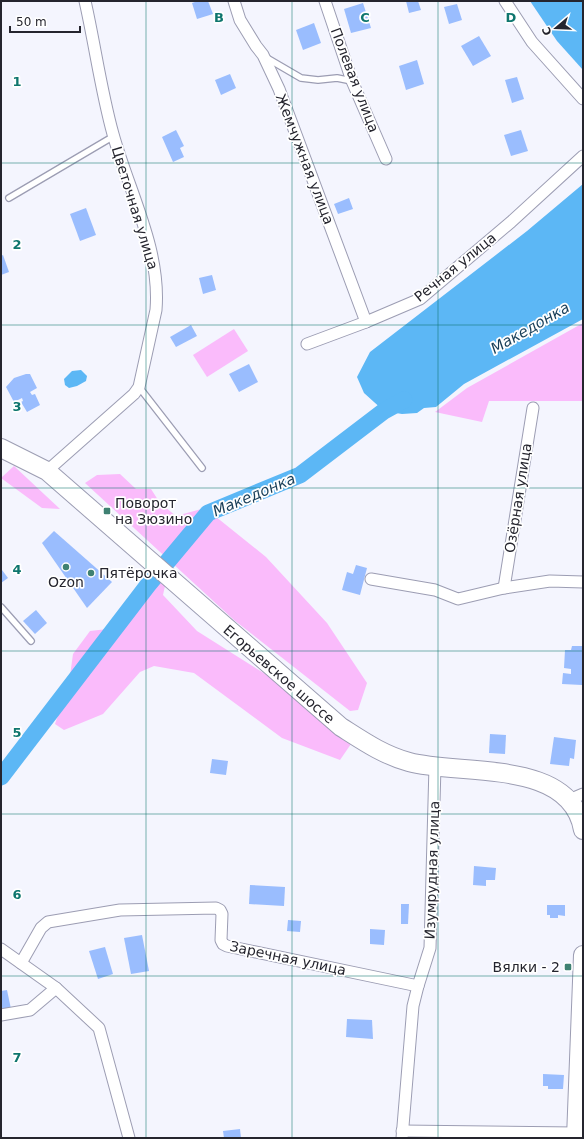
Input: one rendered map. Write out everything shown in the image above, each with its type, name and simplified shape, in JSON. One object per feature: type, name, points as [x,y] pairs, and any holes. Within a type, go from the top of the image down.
[{"type":"main road","name":"Егорьевское шоссе","points":[[1,448],[47,471],[341,727],[384,753],[408,762],[499,772],[527,778],[576,797],[583,830]]},
{"type":"main road","points":[[576,1136],[580,1084],[583,955]]},
{"type":"street","name":"Цветочная улица","points":[[47,471],[134,394],[138,387],[156,310],[156,272],[144,228],[108,114],[85,1]]},
{"type":"street","name":"Жемчужная улица","points":[[234,1],[240,20],[263,55],[279,89],[366,322]]},
{"type":"street","name":"Полевая улица","points":[[325,1],[352,81],[386,159]]},
{"type":"street","points":[[505,1],[532,42],[583,99]]},
{"type":"street","name":"Речная улица","points":[[307,344],[366,322],[420,299],[511,222],[583,156]]},
{"type":"street","name":"Озёрная улица","points":[[504,588],[533,408]]},
{"type":"street","points":[[371,579],[434,590],[458,599],[504,588],[550,581],[583,582]]},
{"type":"street","name":"Изумрудная улица","points":[[402,1135],[413,1006],[430,948],[435,766]]},
{"type":"street","name":"Заречная улица","points":[[21,963],[41,928],[48,922],[120,910],[216,908],[220,910],[222,914],[221,940],[223,944],[227,946],[418,986]]},
{"type":"street","points":[[1,949],[56,988],[99,1028],[129,1138]]},
{"type":"street","points":[[1,1015],[30,1010],[56,988]]},
{"type":"street","points":[[402,1135],[576,1136]]},
{"type":"lane","points":[[263,55],[301,78],[318,80],[337,78],[352,81]]},
{"type":"lane","points":[[9,198],[114,136]]},
{"type":"lane","points":[[138,387],[202,468]]},
{"type":"lane","points":[[1,607],[31,641]]},
{"type":"shaded area","points":[[583,323],[583,401],[489,401],[482,422],[435,412],[467,388]]},
{"type":"shaded area","points":[[234,329],[248,351],[207,377],[193,355]]},
{"type":"shaded area","points":[[14,466],[60,509],[42,508],[1,478]]},
{"type":"shaded area","points":[[120,474],[136,489],[151,489],[160,503],[176,516],[205,508],[266,557],[327,623],[367,683],[358,710],[350,711],[234,620],[85,483],[97,475]]},
{"type":"shaded area","points":[[158,581],[165,586],[163,595],[197,631],[278,682],[351,744],[340,760],[282,738],[194,673],[154,666],[140,672],[103,714],[64,730],[55,724],[69,683],[73,654],[90,631],[125,627]]},
{"type":"water","points":[[530,1],[583,1],[583,70],[557,41]]},
{"type":"water","points":[[583,184],[583,319],[464,384],[436,407],[424,408],[417,413],[402,414],[384,411],[364,393],[357,377],[370,352],[527,231]]},
{"type":"water","points":[[81,370],[87,376],[86,381],[69,388],[65,385],[64,379],[72,371]]},
{"type":"building","points":[[198,1],[208,1],[213,14],[197,19],[192,3]]},
{"type":"building","points":[[406,1],[418,1],[421,10],[409,13]]},
{"type":"building","points":[[363,3],[371,28],[351,33],[344,9]]},
{"type":"building","points":[[457,4],[462,20],[449,24],[444,7]]},
{"type":"building","points":[[314,23],[321,43],[303,50],[296,30]]},
{"type":"building","points":[[479,36],[491,56],[473,66],[461,46]]},
{"type":"building","points":[[417,60],[424,84],[406,90],[399,66]]},
{"type":"building","points":[[230,74],[236,88],[221,95],[215,80]]},
{"type":"building","points":[[517,77],[524,99],[512,103],[505,80]]},
{"type":"building","points":[[176,130],[184,146],[180,148],[184,157],[173,162],[162,137]]},
{"type":"building","points":[[521,130],[528,151],[511,156],[504,135]]},
{"type":"building","points":[[349,198],[353,209],[338,214],[334,204]]},
{"type":"building","points":[[86,208],[96,235],[80,241],[70,214]]},
{"type":"building","points":[[3,255],[9,272],[1,275],[1,256]]},
{"type":"building","points":[[212,275],[216,290],[203,294],[199,278]]},
{"type":"building","points":[[191,325],[197,336],[176,347],[170,337]]},
{"type":"building","points":[[249,364],[258,382],[239,392],[229,374]]},
{"type":"building","points":[[30,374],[37,388],[30,392],[32,395],[35,394],[40,405],[27,412],[21,402],[23,401],[22,398],[14,402],[6,387],[14,378]]},
{"type":"building","points":[[54,531],[112,582],[87,608],[42,543]]},
{"type":"building","points":[[356,565],[367,568],[360,595],[342,590],[347,572],[353,574]]},
{"type":"building","points":[[2,570],[8,578],[1,583],[1,571]]},
{"type":"building","points":[[36,610],[47,623],[35,634],[23,621]]},
{"type":"building","points":[[572,646],[583,646],[582,685],[562,684],[563,673],[571,674],[571,669],[564,668],[565,650],[571,650]]},
{"type":"building","points":[[490,734],[506,735],[505,754],[489,753]]},
{"type":"building","points":[[554,737],[576,740],[574,759],[570,758],[569,766],[550,764]]},
{"type":"building","points":[[212,759],[228,761],[226,775],[210,773]]},
{"type":"building","points":[[474,866],[496,868],[495,880],[486,880],[486,886],[473,885]]},
{"type":"building","points":[[250,885],[285,887],[284,906],[249,904]]},
{"type":"building","points":[[401,904],[409,904],[408,924],[401,924]]},
{"type":"building","points":[[547,905],[565,905],[565,916],[558,915],[558,918],[550,918],[550,915],[547,915]]},
{"type":"building","points":[[288,920],[301,921],[300,932],[287,931]]},
{"type":"building","points":[[370,929],[385,930],[384,945],[370,944]]},
{"type":"building","points":[[142,935],[149,971],[131,974],[124,938]]},
{"type":"building","points":[[105,947],[113,974],[98,979],[89,951]]},
{"type":"building","points":[[7,990],[11,1009],[1,1011],[1,991]]},
{"type":"building","points":[[347,1019],[372,1020],[373,1039],[346,1037]]},
{"type":"building","points":[[543,1074],[564,1075],[563,1089],[548,1089],[548,1086],[543,1086]]},
{"type":"building","points":[[240,1129],[241,1138],[224,1138],[223,1131]]},
{"type":"waterway","name":"Македонка","points":[[1,777],[148,585],[208,513],[300,475],[384,411],[404,400]]},
{"type":"place","name":"Поворот на Зюзино","points":[[107,511]]},
{"type":"place","name":"Ozon","points":[[66,567]]},
{"type":"place","name":"Пятёрочка","points":[[91,573]]},
{"type":"place","name":"Вялки - 2","points":[[568,967]]}]
